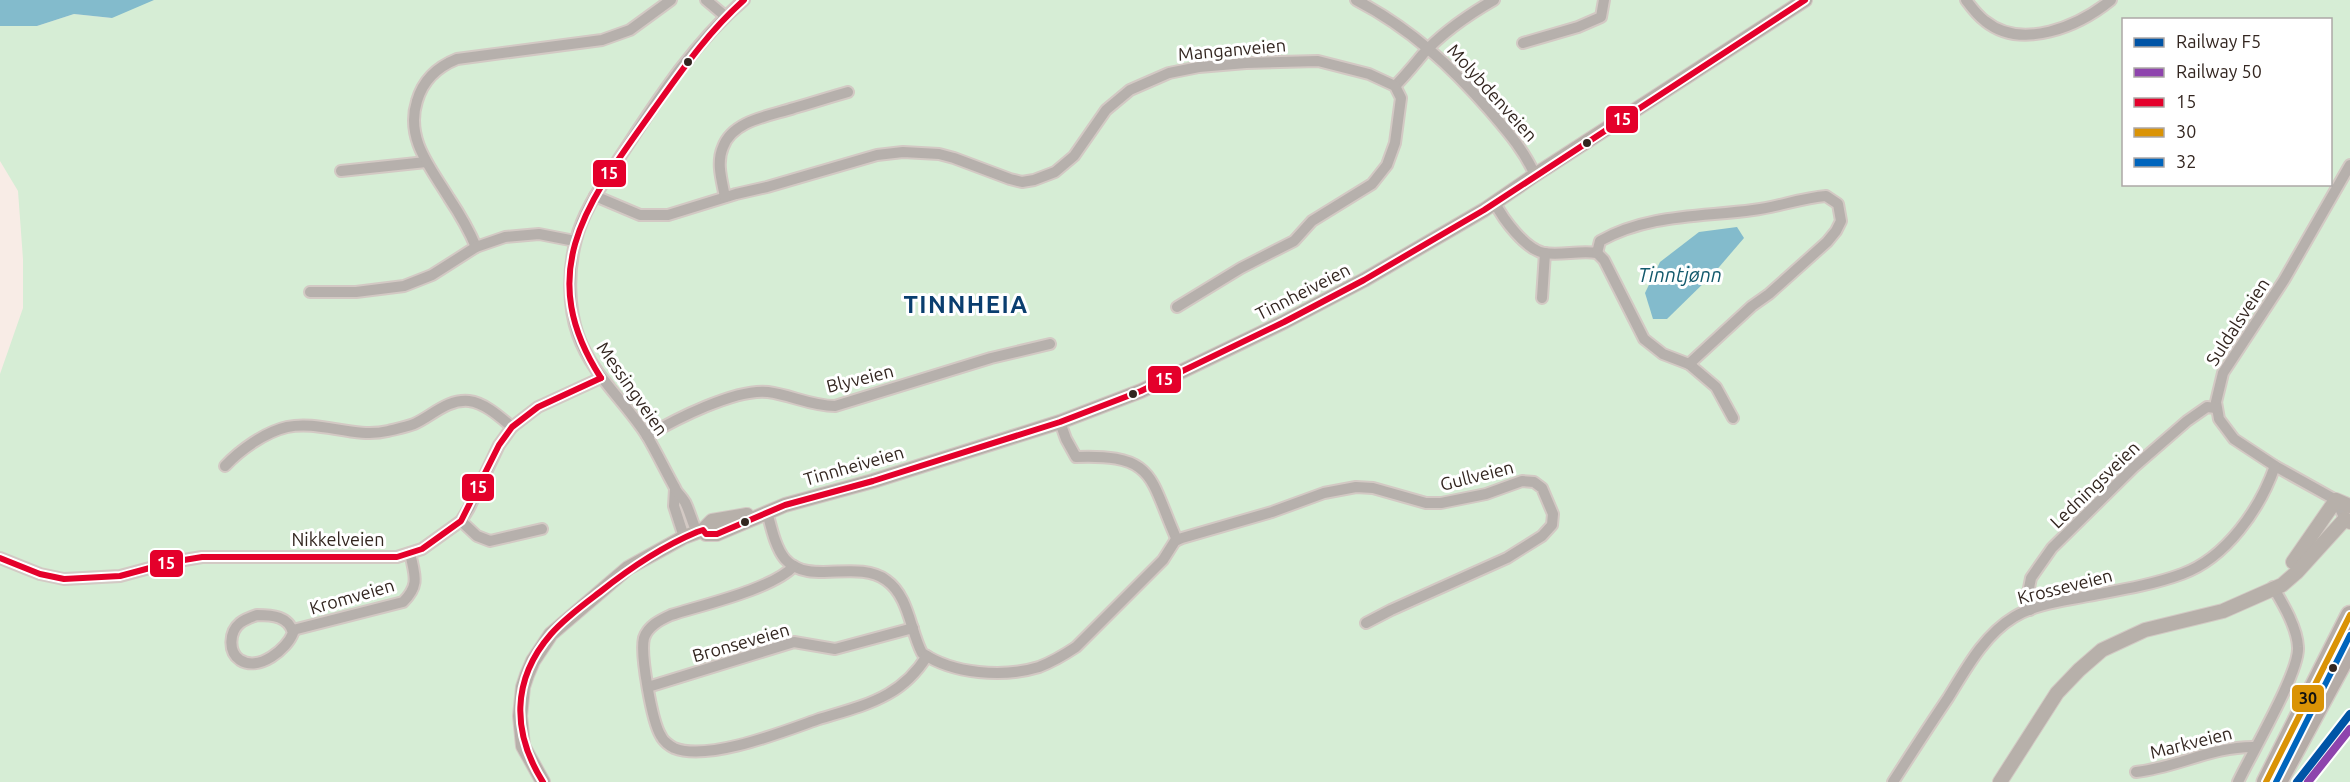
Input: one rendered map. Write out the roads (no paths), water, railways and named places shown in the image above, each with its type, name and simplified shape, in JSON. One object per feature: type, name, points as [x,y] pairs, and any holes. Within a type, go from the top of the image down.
[{"type":"highway","points":[[2266,782],[2350,615]]},
{"type":"highway","points":[[2278,782],[2350,649]]},
{"type":"street","points":[[476,247],[450,199],[426,162],[417,142],[414,129],[415,106],[426,80],[445,64],[472,56],[602,40],[630,30],[671,0]]},
{"type":"street","points":[[706,0],[725,16]]},
{"type":"street","name":"Messingveien","points":[[695,533],[674,506],[675,489],[666,467],[647,436],[601,378],[589,360],[577,334],[571,286],[575,241],[580,225],[596,196],[689,58],[725,16],[744,0]]},
{"type":"street","name":"Molybdenveien","points":[[1356,0],[1404,28],[1467,84],[1524,153],[1535,175]]},
{"type":"street","points":[[1177,307],[1241,268],[1294,241],[1312,221],[1372,184],[1387,165],[1395,143],[1401,98],[1395,87],[1449,29],[1494,0]]},
{"type":"street","points":[[1523,43],[1578,27],[1600,17],[1604,0]]},
{"type":"street","name":"Tinnheiveien","points":[[543,782],[523,746],[521,730],[523,687],[533,661],[551,634],[628,568],[695,533],[717,534],[766,512],[1060,422],[1151,386],[1284,322],[1391,266],[1495,203],[1805,0]]},
{"type":"street","points":[[1966,0],[1977,15],[1990,25],[2013,34],[2024,35],[2061,28],[2086,17],[2111,0]]},
{"type":"street","name":"Manganveien","points":[[596,196],[640,214],[668,215],[877,155],[903,152],[947,156],[1010,179],[1022,182],[1034,180],[1055,172],[1074,156],[1117,99],[1142,84],[1185,69],[1246,63],[1318,61],[1369,74],[1395,87]]},
{"type":"street","points":[[725,197],[720,156],[728,138],[737,129],[759,119],[848,92]]},
{"type":"street","points":[[341,171],[426,162]]},
{"type":"street","name":"Suldalsveien","points":[[2216,408],[2217,389],[2223,373],[2284,280],[2350,165]]},
{"type":"street","points":[[1597,253],[1600,241],[1611,235],[1665,219],[1753,210],[1826,196],[1838,204],[1841,221],[1827,242],[1689,364]]},
{"type":"street","points":[[1495,203],[1500,214],[1523,240],[1536,250],[1545,253],[1583,251],[1597,253],[1604,260],[1644,339],[1662,354],[1689,364],[1716,387],[1732,418]]},
{"type":"street","points":[[310,292],[356,292],[404,286],[432,275],[476,247],[505,237],[524,234],[555,236],[575,241]]},
{"type":"street","points":[[1542,297],[1545,253]]},
{"type":"street","name":"Blyveien","points":[[647,436],[687,414],[753,393],[766,392],[822,406],[836,406],[991,358],[1050,344]]},
{"type":"street","name":"Nikkelveien","points":[[0,558],[40,574],[64,579],[120,576],[172,562],[202,557],[385,558],[410,554],[431,543],[461,521],[500,445],[512,427],[538,407],[601,378]]},
{"type":"street","points":[[225,466],[256,441],[285,428],[299,426],[355,433],[386,432],[414,424],[454,402],[468,401],[480,404],[512,427]]},
{"type":"street","name":"Ledningsveien","points":[[2030,610],[2028,593],[2031,578],[2052,548],[2134,467],[2187,421],[2207,407],[2216,408]]},
{"type":"street","points":[[2000,782],[2057,693],[2102,650],[2145,630],[2223,611],[2282,585],[2348,516],[2336,500],[2234,439],[2223,426],[2216,408]]},
{"type":"street","points":[[766,512],[781,551],[786,560],[794,566],[821,572],[863,570],[875,573],[888,581],[898,593],[922,653],[942,664],[981,671],[1025,670],[1054,661],[1084,640],[1163,560],[1170,546],[1177,540],[1157,489],[1148,475],[1124,460],[1076,457],[1060,422]]},
{"type":"street","name":"Krosseveien","points":[[1893,782],[1972,660],[1991,635],[2015,616],[2030,610],[2165,579],[2197,567],[2235,535],[2279,468]]},
{"type":"street","name":"Gullveien","points":[[1177,540],[1272,512],[1324,493],[1356,486],[1433,503],[1479,496],[1522,481],[1534,482],[1542,488],[1553,514],[1552,525],[1542,536],[1507,558],[1391,610],[1366,624]]},
{"type":"street","points":[[2273,587],[2277,578],[2302,552],[2336,500]]},
{"type":"street","points":[[461,521],[477,536],[490,541],[542,529]]},
{"type":"street","name":"Kromveien","points":[[293,630],[403,602],[414,592],[416,581],[410,554]]},
{"type":"street","points":[[794,566],[789,572],[763,585],[659,621],[648,631],[644,639],[643,651],[650,702],[662,738],[672,747],[685,751],[700,751],[738,745],[858,706],[886,695],[900,686],[927,656]]},
{"type":"street","name":"Markveien","points":[[2238,782],[2292,674],[2298,655],[2296,635],[2273,587]]},
{"type":"street","name":"Kromveien","points":[[257,615],[278,617],[286,621],[293,630],[289,642],[279,653],[269,658],[246,662],[238,658],[232,650],[231,641],[238,625],[257,615]]},
{"type":"street","name":"Bronseveien","points":[[648,687],[794,642],[835,649],[913,628]]},
{"type":"street","name":"Markveien","points":[[2136,772],[2154,770],[2218,751],[2254,747]]},
{"type":"water","points":[[0,0],[154,0],[112,18],[74,14],[37,26],[0,26]]},
{"type":"water","name":"Tinntjønn","points":[[1737,227],[1744,238],[1714,273],[1667,319],[1653,319],[1645,293],[1660,262],[1699,232]]},
{"type":"rail line","name":"F5","points":[[2297,782],[2350,714]]},
{"type":"rail line","name":"50","points":[[2308,782],[2350,729]]},
{"type":"district","name":"TINNHEIA","points":[[966,305]]}]
